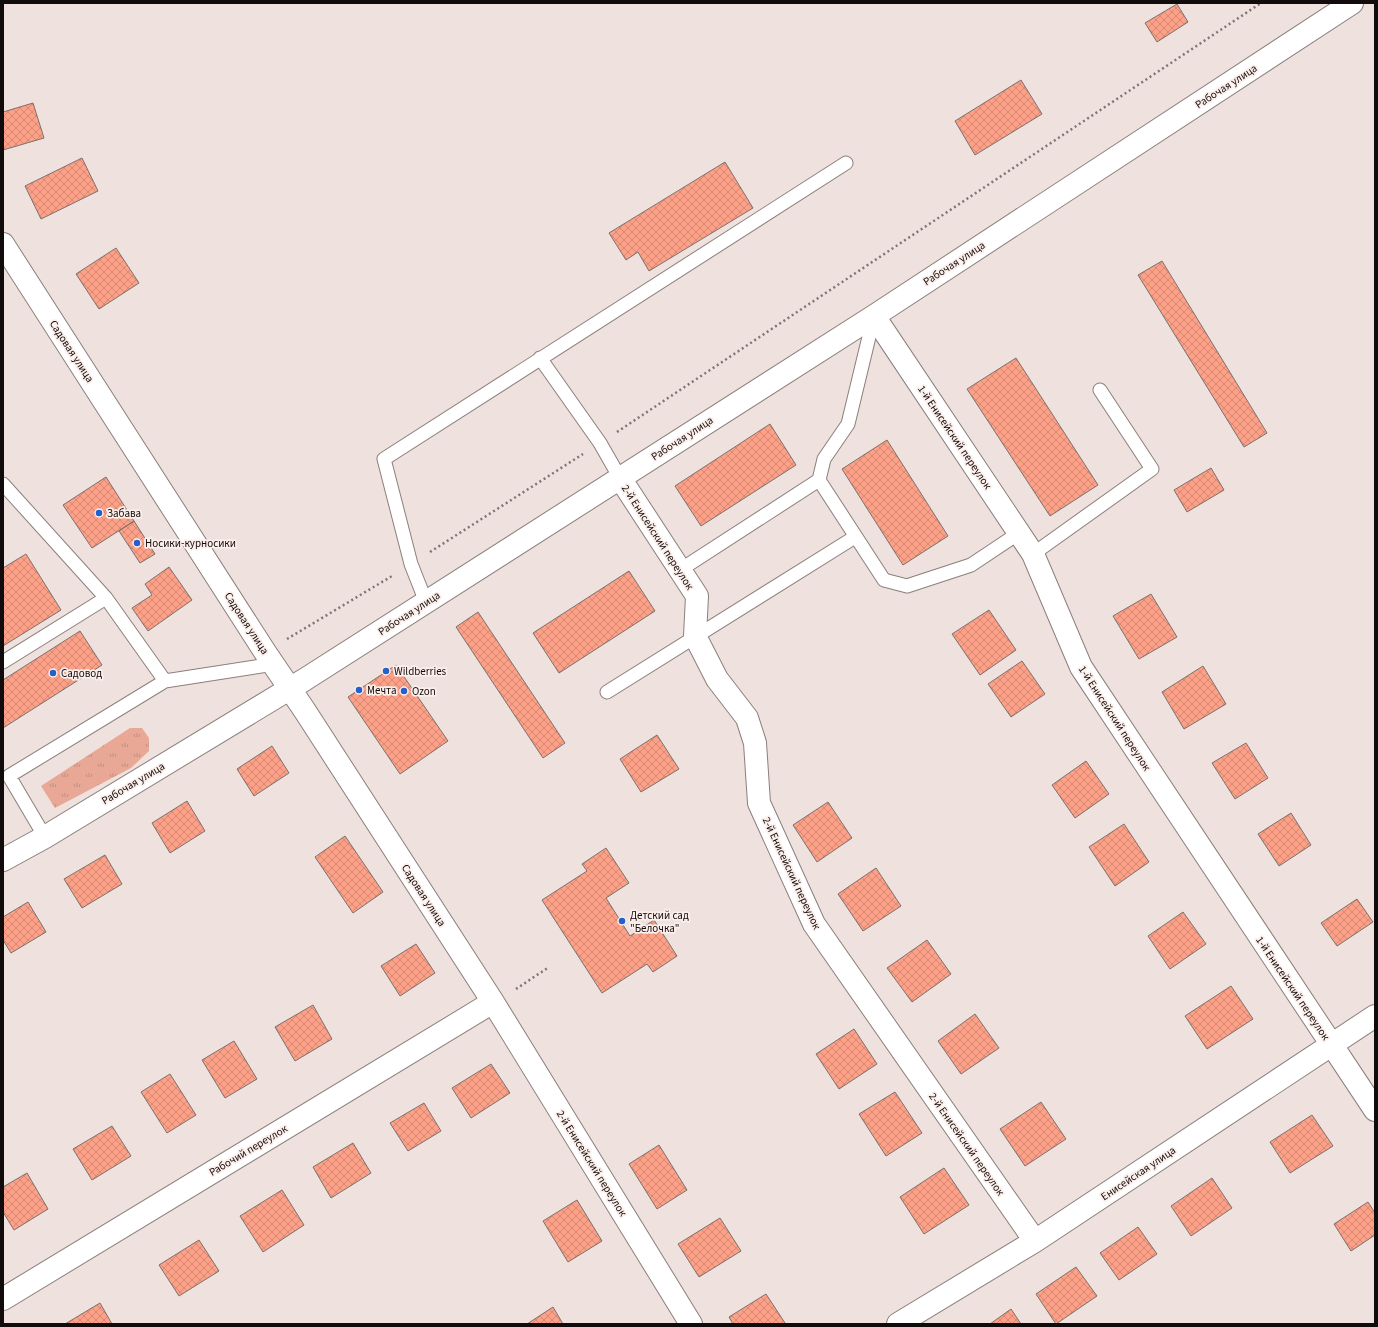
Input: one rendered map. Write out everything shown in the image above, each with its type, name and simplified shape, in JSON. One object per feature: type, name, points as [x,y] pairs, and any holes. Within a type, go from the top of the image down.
[{"type":"street","name":"Рабочая улица","points":[[3,860],[291,689],[874,316],[1340,6]]},
{"type":"street","name":"Садовая улица","points":[[3,244],[269,658],[291,689],[493,1002]]},
{"type":"street","name":"1-й Енисейский переулок","points":[[874,316],[1033,554],[1081,667],[1375,1110]]},
{"type":"street","name":"2-й Енисейский переулок","points":[[620,478],[696,596],[695,636],[717,680],[747,718],[755,743],[759,803],[814,924],[1034,1241]]},
{"type":"street","name":"2-й Енисейский переулок","points":[[493,1002],[691,1324]]},
{"type":"street","name":"Рабочий переулок","points":[[3,1299],[493,1002]]},
{"type":"street","name":"Енисейская улица","points":[[898,1324],[1034,1241],[1375,1016]]},
{"type":"lane","points":[[426,602],[411,564],[384,459],[846,163]]},
{"type":"lane","points":[[680,570],[819,480],[824,459],[848,424],[874,316]]},
{"type":"lane","points":[[540,358],[600,443],[620,478]]},
{"type":"lane","points":[[1033,554],[1152,469],[1100,390]]},
{"type":"lane","points":[[819,480],[884,580],[907,586],[971,565],[1018,533]]},
{"type":"lane","points":[[3,484],[106,598],[165,681]]},
{"type":"lane","points":[[607,692],[855,537]]},
{"type":"lane","points":[[3,662],[106,598]]},
{"type":"lane","points":[[44,837],[9,776],[165,681],[269,658]]},
{"type":"path","points":[[269,658],[411,564],[600,443],[1261,3]]},
{"type":"path","points":[[493,1002],[549,967]]},
{"type":"green space","points":[[130,728],[142,728],[149,738],[149,751],[131,768],[55,808],[41,786]]},
{"type":"building","points":[[1177,4],[1188,22],[1157,42],[1145,23]]},
{"type":"building","points":[[1021,80],[1042,114],[975,155],[955,121]]},
{"type":"building","points":[[33,103],[44,138],[3,150],[3,112]]},
{"type":"building","points":[[82,158],[98,191],[41,219],[25,186]]},
{"type":"building","points":[[725,162],[753,208],[649,271],[638,252],[626,260],[609,233]]},
{"type":"building","points":[[116,248],[139,283],[99,309],[76,274]]},
{"type":"building","points":[[1162,261],[1267,433],[1244,447],[1138,275]]},
{"type":"building","points":[[1016,358],[1098,485],[1050,516],[967,389]]},
{"type":"building","points":[[770,424],[796,465],[701,526],[675,486]]},
{"type":"building","points":[[887,440],[948,536],[903,565],[842,469]]},
{"type":"building","points":[[1211,468],[1224,490],[1187,512],[1174,490]]},
{"type":"building","name":"Забава","points":[[106,477],[134,521],[92,548],[63,505]]},
{"type":"building","points":[[134,521],[155,554],[140,563],[119,531]]},
{"type":"building","points":[[26,554],[61,610],[3,646],[3,568]]},
{"type":"building","points":[[169,567],[192,600],[148,631],[132,608],[152,595],[145,584]]},
{"type":"building","points":[[629,571],[655,611],[559,673],[533,633]]},
{"type":"building","points":[[1151,594],[1177,637],[1139,659],[1113,616]]},
{"type":"building","points":[[989,610],[1016,650],[980,675],[952,634]]},
{"type":"building","points":[[478,612],[565,743],[543,758],[456,627]]},
{"type":"building","name":"Садовод","points":[[80,631],[102,665],[3,728],[3,680]]},
{"type":"building","points":[[1022,661],[1045,694],[1011,717],[988,684]]},
{"type":"building","points":[[396,665],[448,741],[400,774],[348,697]]},
{"type":"building","points":[[1203,666],[1226,704],[1184,729],[1162,692]]},
{"type":"building","points":[[657,735],[679,769],[641,792],[620,759]]},
{"type":"building","points":[[1246,743],[1268,778],[1235,799],[1212,763]]},
{"type":"building","points":[[272,746],[289,773],[254,796],[237,769]]},
{"type":"building","points":[[1086,761],[1109,794],[1075,818],[1052,785]]},
{"type":"building","points":[[187,801],[205,831],[170,853],[152,823]]},
{"type":"building","points":[[828,802],[852,838],[817,862],[793,825]]},
{"type":"building","points":[[1291,813],[1311,845],[1279,866],[1258,834]]},
{"type":"building","points":[[1124,824],[1149,862],[1115,886],[1089,847]]},
{"type":"building","points":[[345,836],[383,892],[353,913],[315,857]]},
{"type":"building","points":[[606,848],[629,883],[606,898],[630,936],[654,920],[677,956],[653,972],[647,964],[602,993],[542,900],[587,871],[582,864]]},
{"type":"building","points":[[105,855],[122,884],[82,908],[64,879]]},
{"type":"building","points":[[876,868],[901,906],[863,931],[838,894]]},
{"type":"building","points":[[1357,899],[1373,922],[1337,946],[1321,923]]},
{"type":"building","points":[[28,902],[46,932],[11,953],[3,940],[3,917]]},
{"type":"building","points":[[1183,912],[1206,944],[1170,969],[1148,936]]},
{"type":"building","points":[[927,940],[951,974],[912,1002],[887,968]]},
{"type":"building","points":[[416,944],[435,973],[400,996],[381,966]]},
{"type":"building","points":[[1231,986],[1253,1019],[1207,1049],[1185,1016]]},
{"type":"building","points":[[313,1005],[332,1039],[295,1061],[275,1027]]},
{"type":"building","points":[[975,1014],[999,1048],[961,1074],[938,1041]]},
{"type":"building","points":[[854,1029],[877,1064],[839,1089],[816,1054]]},
{"type":"building","points":[[234,1041],[257,1079],[225,1098],[202,1060]]},
{"type":"building","points":[[491,1064],[510,1093],[471,1118],[452,1088]]},
{"type":"building","points":[[170,1074],[196,1115],[167,1133],[141,1092]]},
{"type":"building","points":[[895,1092],[922,1133],[886,1156],[859,1114]]},
{"type":"building","points":[[1041,1102],[1066,1139],[1025,1166],[1000,1129]]},
{"type":"building","points":[[424,1103],[441,1131],[408,1151],[390,1123]]},
{"type":"building","points":[[1312,1115],[1333,1146],[1290,1173],[1270,1142]]},
{"type":"building","points":[[112,1126],[131,1156],[92,1180],[73,1149]]},
{"type":"building","points":[[353,1143],[371,1173],[331,1198],[313,1167]]},
{"type":"building","points":[[659,1145],[687,1190],[657,1209],[629,1164]]},
{"type":"building","points":[[944,1168],[969,1205],[924,1234],[900,1197]]},
{"type":"building","points":[[27,1173],[48,1209],[14,1230],[3,1212],[3,1187]]},
{"type":"building","points":[[1212,1178],[1232,1208],[1191,1236],[1171,1206]]},
{"type":"building","points":[[282,1190],[304,1225],[263,1252],[240,1216]]},
{"type":"building","points":[[577,1200],[602,1241],[568,1262],[543,1221]]},
{"type":"building","points":[[1368,1202],[1375,1213],[1375,1235],[1351,1251],[1334,1224]]},
{"type":"building","points":[[720,1218],[741,1251],[699,1277],[678,1244]]},
{"type":"building","points":[[1138,1227],[1157,1254],[1119,1280],[1100,1253]]},
{"type":"building","points":[[199,1240],[219,1271],[179,1296],[159,1265]]},
{"type":"building","points":[[1076,1267],[1097,1296],[1056,1324],[1036,1294]]},
{"type":"building","points":[[766,1294],[785,1323],[733,1324],[729,1317]]},
{"type":"building","points":[[100,1303],[112,1324],[65,1324]]},
{"type":"building","points":[[553,1307],[563,1324],[527,1324]]},
{"type":"building","points":[[1011,1309],[1021,1324],[990,1324]]},
{"type":"place","name":"Забава","points":[[99,513]]},
{"type":"place","name":"Носики-курносики","points":[[137,543]]},
{"type":"place","name":"Wildberries","points":[[386,671]]},
{"type":"place","name":"Садовод","points":[[53,673]]},
{"type":"place","name":"Мечта","points":[[359,690]]},
{"type":"place","name":"Ozon","points":[[404,691]]},
{"type":"place","name":"Детский сад \"Белочка\"","points":[[622,921]]}]
